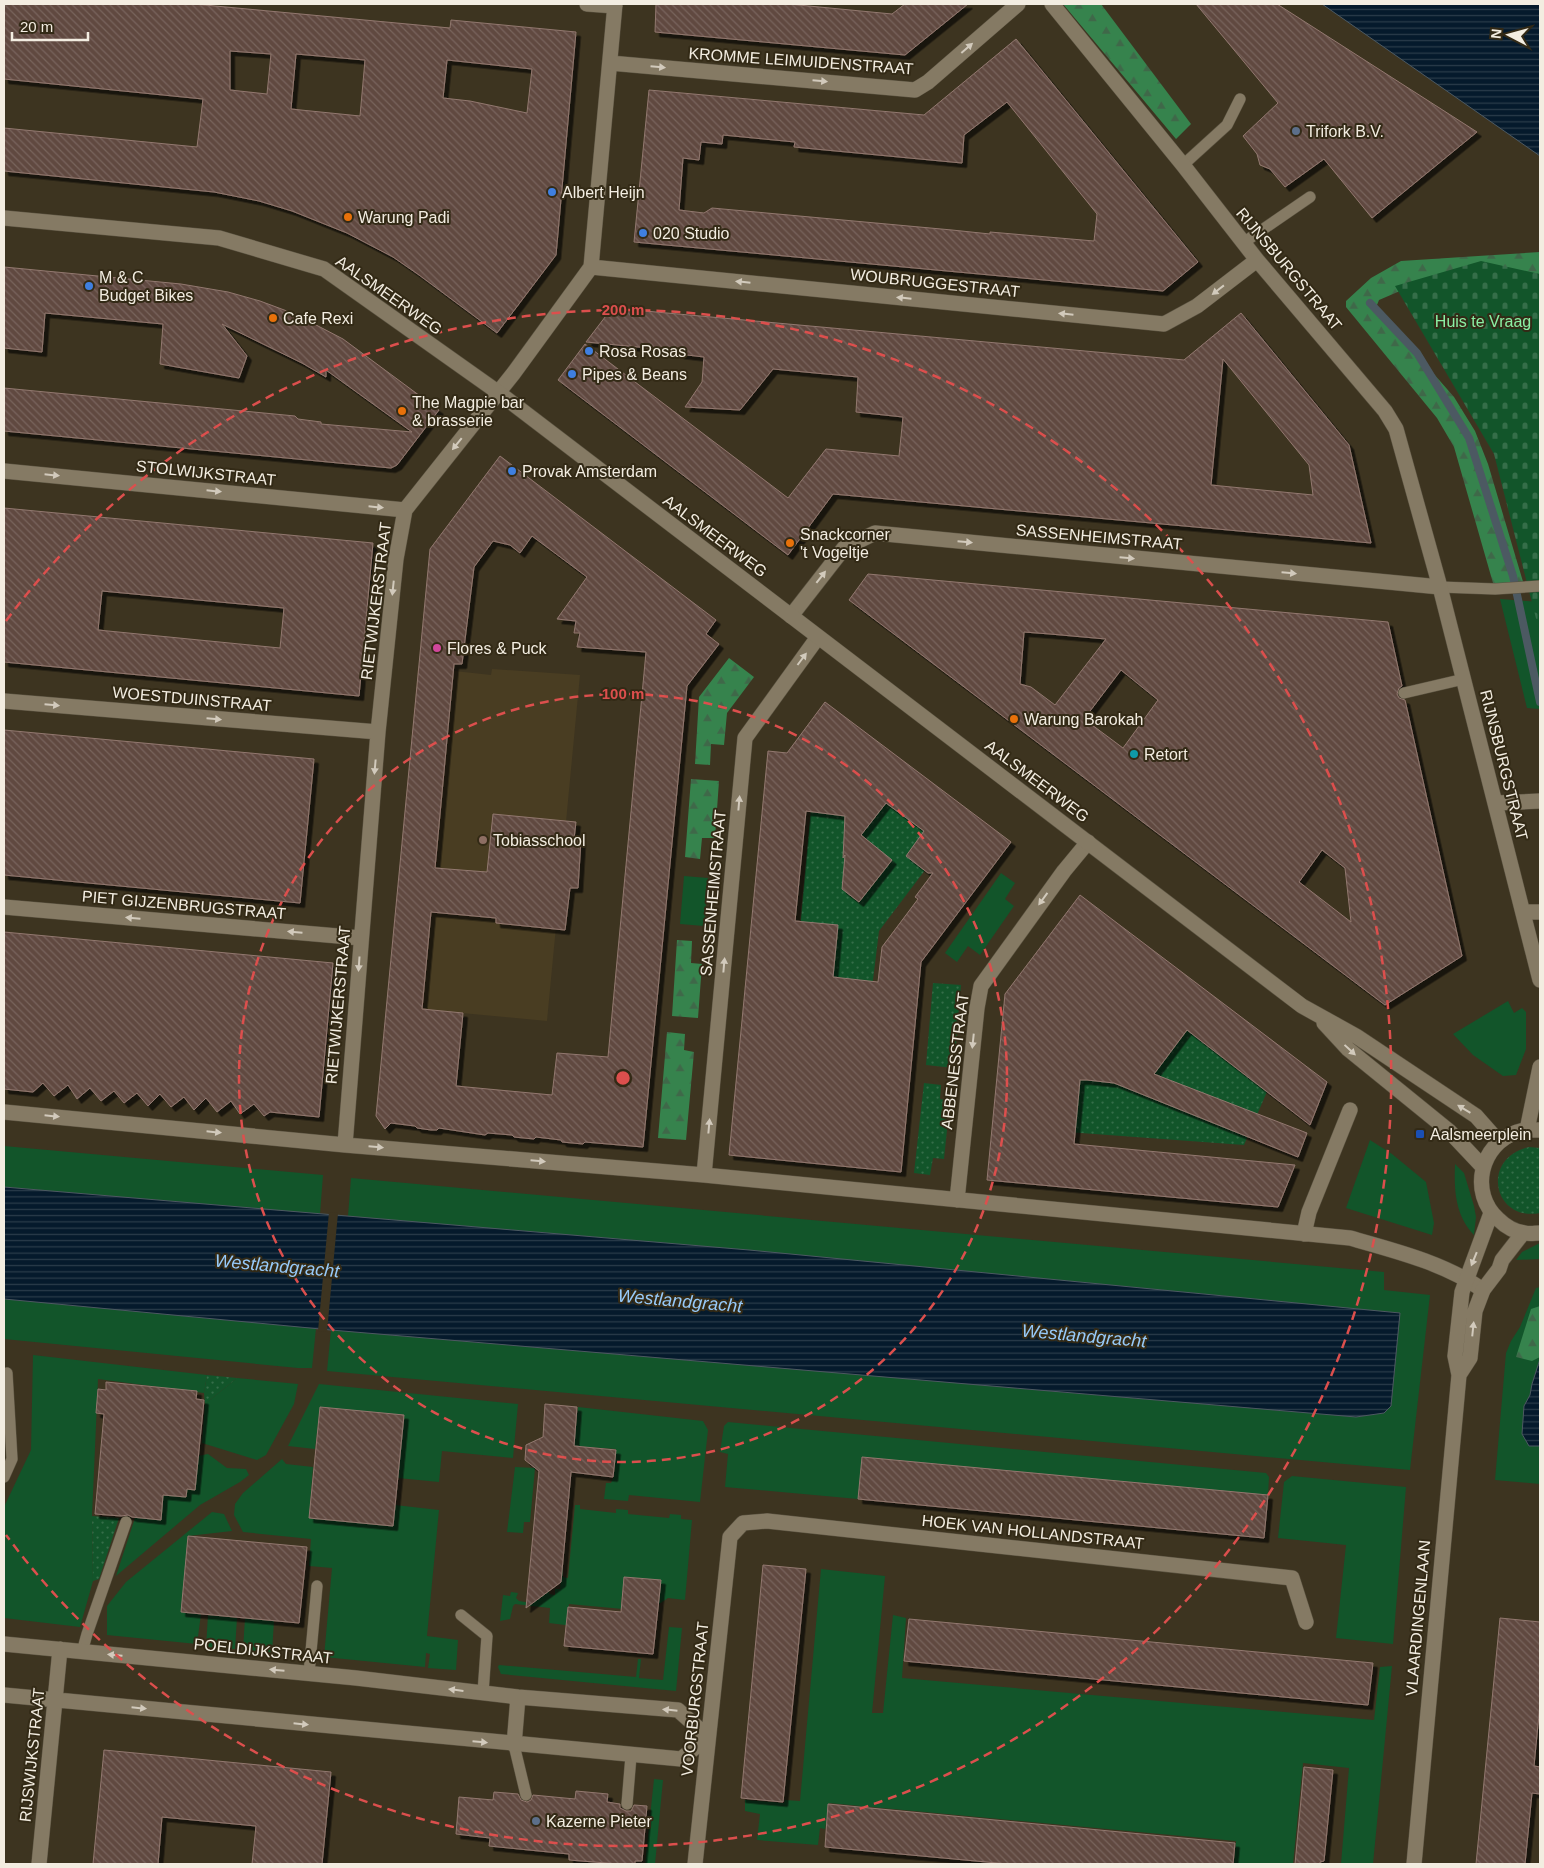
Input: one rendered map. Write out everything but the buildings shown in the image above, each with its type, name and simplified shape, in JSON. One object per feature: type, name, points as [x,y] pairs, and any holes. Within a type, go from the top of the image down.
[{"type":"street","points":[[587,4],[615,5],[591,267]]},
{"type":"street","name":"KROMME LEIMUIDENSTRAAT","points":[[610,63],[915,90],[928,82],[1018,4]]},
{"type":"street","name":"RIJNSBURGSTRAAT","points":[[1052,4],[1183,165],[1257,260],[1385,411],[1396,429],[1440,587],[1540,980]]},
{"type":"street","name":"AALSMEERWEG","points":[[4,218],[219,238],[324,269],[499,393],[1316,1015]]},
{"type":"street","name":"WOUBRUGGESTRAAT","points":[[591,267],[1164,324],[1197,306],[1257,260]]},
{"type":"street","name":"RIETWIJKERSTRAAT","points":[[344,1145],[378,732],[396,560],[405,510],[499,393],[591,267]]},
{"type":"street","name":"STOLWIJKSTRAAT","points":[[4,471],[405,510]]},
{"type":"street","name":"SASSENHEIMSTRAAT","points":[[791,616],[844,548],[875,534],[1440,587]]},
{"type":"street","name":"SASSENHEIMSTRAAT","points":[[704,1175],[745,738],[818,637]]},
{"type":"street","name":"WOESTDUINSTRAAT","points":[[4,701],[378,732]]},
{"type":"street","points":[[1496,803],[1540,801]]},
{"type":"street","name":"ABBENESSTRAAT","points":[[957,1200],[976,1008],[981,986],[1064,871],[1088,842]]},
{"type":"street","name":"PIET GIJZENBRUGSTRAAT","points":[[4,907],[361,938]]},
{"type":"street","points":[[1523,912],[1540,912]]},
{"type":"street","points":[[1316,1015],[1356,1036],[1476,1116],[1499,1142]]},
{"type":"street","points":[[1316,1015],[1348,1049],[1449,1131],[1483,1167]]},
{"type":"street","points":[[1540,1067],[1533,1130],[1517,1132],[1499,1142],[1489,1153],[1483,1167],[1480,1183],[1484,1199],[1491,1213],[1505,1226],[1523,1233],[1540,1233]]},
{"type":"street","points":[[1304,1234],[1309,1212],[1350,1110]]},
{"type":"street","points":[[4,1112],[344,1145],[704,1175],[1350,1238],[1444,1268],[1467,1278],[1484,1290]]},
{"type":"street","name":"VLAARDINGENLAAN","points":[[1414,1864],[1460,1375],[1455,1356],[1462,1292],[1491,1213]]},
{"type":"street","name":"VLAARDINGENLAAN","points":[[1460,1375],[1470,1358],[1475,1311],[1484,1290],[1499,1269],[1502,1260],[1523,1233]]},
{"type":"street","name":"HOEK VAN HOLLANDSTRAAT","points":[[730,1537],[743,1523],[767,1521],[1292,1578],[1306,1622]]},
{"type":"street","name":"VOORBURGSTRAAT","points":[[695,1864],[730,1537]]},
{"type":"street","name":"POELDIJKSTRAAT","points":[[4,1644],[309,1673],[518,1697],[678,1710],[708,1737]]},
{"type":"street","name":"RIJSWIJKSTRAAT","points":[[39,1864],[60,1649]]},
{"type":"street","points":[[4,1696],[631,1756],[681,1759],[708,1737]]},
{"type":"street","points":[[514,1745],[518,1697]]},
{"type":"lane","points":[[1183,165],[1227,125],[1240,99]]},
{"type":"lane","points":[[1243,242],[1310,197]]},
{"type":"lane","points":[[1440,587],[1495,589],[1540,586]]},
{"type":"lane","points":[[1404,693],[1464,679]]},
{"type":"lane","points":[[4,1478],[12,1459],[7,1373]]},
{"type":"lane","points":[[82,1652],[126,1522]]},
{"type":"lane","points":[[309,1673],[318,1586]]},
{"type":"lane","points":[[461,1615],[488,1636],[483,1693]]},
{"type":"lane","points":[[514,1745],[526,1795]]},
{"type":"lane","points":[[627,1804],[631,1756]]},
{"type":"shaded area","name":"Tobiasschool","points":[[418,667],[491,675],[492,669],[580,675],[547,1021],[387,1006]]},
{"type":"green space","points":[[1063,4],[1101,4],[1191,124],[1176,139]]},
{"type":"green space","points":[[1540,252],[1540,287],[1407,288],[1379,300],[1377,305],[1378,310],[1454,397],[1475,431],[1488,464],[1524,585],[1493,583],[1454,447],[1437,418],[1346,307],[1346,301],[1371,278],[1401,261]]},
{"type":"green space","name":"Huis te Vraag","points":[[1481,261],[1540,274],[1540,634],[1494,454],[1395,286]]},
{"type":"green space","points":[[1500,599],[1540,602],[1540,709],[1527,708]]},
{"type":"green space","points":[[729,658],[754,677],[727,713],[724,745],[711,744],[710,765],[695,764],[699,697]]},
{"type":"green space","points":[[824,758],[947,841],[879,931],[857,1111],[784,1104],[814,774]]},
{"type":"green space","points":[[691,779],[719,781],[715,838],[702,838],[700,859],[685,857]]},
{"type":"green space","points":[[1001,873],[1015,883],[1005,899],[1014,906],[980,955],[968,946],[957,962],[945,953]]},
{"type":"green space","points":[[684,876],[708,878],[704,926],[680,924]]},
{"type":"green space","points":[[677,940],[692,941],[691,963],[702,964],[698,1018],[672,1016]]},
{"type":"green space","points":[[1088,957],[1269,1087],[1244,1145],[1040,1130]]},
{"type":"green space","points":[[933,983],[961,985],[954,1068],[926,1065]]},
{"type":"green space","points":[[1508,1001],[1514,1013],[1522,1008],[1526,1012],[1526,1049],[1516,1075],[1503,1076],[1473,1055],[1453,1034]]},
{"type":"green space","points":[[667,1032],[685,1034],[684,1050],[694,1052],[686,1140],[658,1138]]},
{"type":"green space","points":[[924,1083],[941,1085],[940,1099],[950,1101],[944,1159],[933,1158],[930,1175],[914,1173]]},
{"type":"green space","points":[[1370,1140],[1392,1154],[1426,1182],[1434,1223],[1432,1235],[1346,1208]]},
{"type":"green space","points":[[4,1146],[323,1175],[320,1214],[4,1187]]},
{"type":"green space","points":[[1529,1147],[1540,1148],[1540,1213],[1524,1213],[1512,1208],[1503,1199],[1499,1188],[1499,1175],[1503,1163],[1513,1153]]},
{"type":"green space","points":[[1455,1164],[1464,1173],[1474,1206],[1476,1217],[1474,1235],[1459,1211],[1455,1183]]},
{"type":"green space","points":[[351,1178],[1384,1272],[1384,1290],[1430,1295],[1410,1470],[327,1371],[331,1330],[1356,1417],[1384,1413],[1391,1406],[1400,1313],[348,1216]]},
{"type":"green space","points":[[1540,1243],[1540,1259],[1516,1260],[1522,1252]]},
{"type":"green space","points":[[1540,1287],[1540,1359],[1530,1395],[1524,1406],[1529,1446],[1540,1446],[1540,1484],[1495,1480],[1506,1353],[1520,1327],[1536,1288]]},
{"type":"green space","points":[[4,1299],[316,1328],[312,1368],[4,1339]]},
{"type":"green space","points":[[1540,1306],[1540,1357],[1532,1361],[1516,1357],[1531,1309]]},
{"type":"green space","points":[[33,1355],[207,1375],[204,1393],[98,1379],[92,1516],[93,1581],[80,1627],[4,1618],[4,1507],[31,1450]]},
{"type":"green space","points":[[207,1375],[237,1378],[205,1404],[204,1393]]},
{"type":"green space","points":[[237,1378],[298,1384],[294,1404],[266,1455],[257,1460],[202,1443],[205,1404]]},
{"type":"green space","points":[[319,1384],[518,1404],[513,1458],[442,1451],[439,1482],[398,1478],[404,1415],[320,1407],[315,1449],[288,1446]]},
{"type":"green space","points":[[578,1407],[703,1421],[708,1430],[700,1502],[629,1495],[628,1501],[604,1499],[606,1483],[611,1483],[614,1476],[616,1449],[574,1446]]},
{"type":"green space","points":[[728,1422],[1266,1473],[1269,1477],[1268,1495],[862,1457],[858,1499],[725,1487],[728,1454],[720,1452],[724,1426]]},
{"type":"green space","points":[[208,1454],[227,1468],[246,1469],[249,1475],[200,1505],[116,1576],[135,1518],[163,1495],[198,1456]]},
{"type":"green space","points":[[282,1459],[286,1464],[313,1467],[309,1518],[393,1526],[395,1505],[439,1510],[427,1636],[458,1640],[456,1670],[428,1668],[430,1654],[426,1653],[425,1667],[324,1657],[332,1568],[309,1566],[311,1539],[243,1532],[234,1515],[235,1504],[243,1493]]},
{"type":"green space","points":[[515,1467],[535,1468],[530,1522],[524,1522],[523,1533],[507,1532]]},
{"type":"green space","points":[[1292,1476],[1406,1487],[1393,1644],[1336,1638],[1346,1545],[1278,1538],[1284,1482]]},
{"type":"green space","points":[[575,1505],[580,1505],[580,1509],[616,1513],[616,1509],[628,1510],[628,1514],[669,1518],[670,1514],[681,1515],[681,1519],[692,1520],[685,1600],[668,1598],[659,1604],[661,1580],[624,1577],[621,1604],[623,1609],[569,1604],[565,1625],[549,1623],[550,1608],[515,1604],[510,1619],[500,1621],[503,1595],[510,1596],[511,1592],[518,1593],[516,1598],[519,1601],[531,1603],[550,1589],[549,1594],[555,1595],[555,1589],[560,1589],[563,1560],[563,1577],[568,1578]]},
{"type":"green space","points":[[212,1512],[224,1514],[232,1531],[188,1536],[181,1612],[201,1614],[197,1644],[107,1635],[107,1606],[126,1582]]},
{"type":"green space","points":[[92,1516],[119,1518],[99,1579],[93,1581]]},
{"type":"green space","points":[[821,1569],[885,1576],[872,1713],[883,1713],[893,1615],[906,1618],[902,1678],[1374,1720],[1380,1667],[1392,1666],[1373,1864],[1341,1864],[1349,1768],[1303,1763],[1293,1864],[1234,1864],[1236,1841],[829,1803],[825,1829],[820,1828],[818,1845],[757,1840],[760,1814],[745,1811],[745,1800],[784,1803],[785,1800],[800,1801]]},
{"type":"green space","points":[[208,1615],[237,1618],[235,1649],[206,1647]]},
{"type":"green space","points":[[245,1618],[274,1621],[272,1652],[243,1650]]},
{"type":"green space","points":[[669,1627],[682,1628],[676,1691],[501,1674],[498,1667],[499,1665],[636,1677],[638,1659],[641,1659],[639,1678],[663,1680]]},
{"type":"green space","points":[[654,1779],[663,1780],[655,1864],[645,1864]]},
{"type":"water","points":[[1322,4],[1540,4],[1540,156]]},
{"type":"water","name":"Westlandgracht","points":[[4,1187],[749,1250],[1400,1313],[1391,1406],[1384,1413],[1356,1417],[331,1330],[4,1299]]},
{"type":"water","points":[[1540,1359],[1540,1446],[1529,1446],[1522,1434],[1524,1406],[1530,1395]]},
{"type":"pier","points":[[329,1212],[338,1213],[327,1332],[318,1331]]},
{"type":"waterway","points":[[1370,303],[1417,353],[1469,438],[1513,576],[1540,702]]},
{"type":"place","name":"Trifork B.V.","points":[[1296,131]]},
{"type":"place","name":"Albert Heijn","points":[[552,192]]},
{"type":"place","name":"Warung Padi","points":[[348,217]]},
{"type":"place","name":"020 Studio","points":[[643,233]]},
{"type":"place","name":"M & C Budget Bikes","points":[[89,286]]},
{"type":"place","name":"Cafe Rexi","points":[[273,318]]},
{"type":"place","name":"Rosa Rosas","points":[[589,351]]},
{"type":"place","name":"Pipes & Beans","points":[[572,374]]},
{"type":"place","name":"The Magpie bar & brasserie","points":[[402,411]]},
{"type":"place","name":"Provak Amsterdam","points":[[512,471]]},
{"type":"place","name":"Snackcorner 't Vogeltje","points":[[790,543]]},
{"type":"place","name":"Flores & Puck","points":[[437,648]]},
{"type":"place","name":"Warung Barokah","points":[[1014,719]]},
{"type":"place","name":"Retort","points":[[1134,754]]},
{"type":"place","name":"Tobiasschool","points":[[483,840]]},
{"type":"place","name":"Aalsmeerplein","points":[[1420,1134]]},
{"type":"place","name":"Kazerne Pieter","points":[[536,1821]]}]
